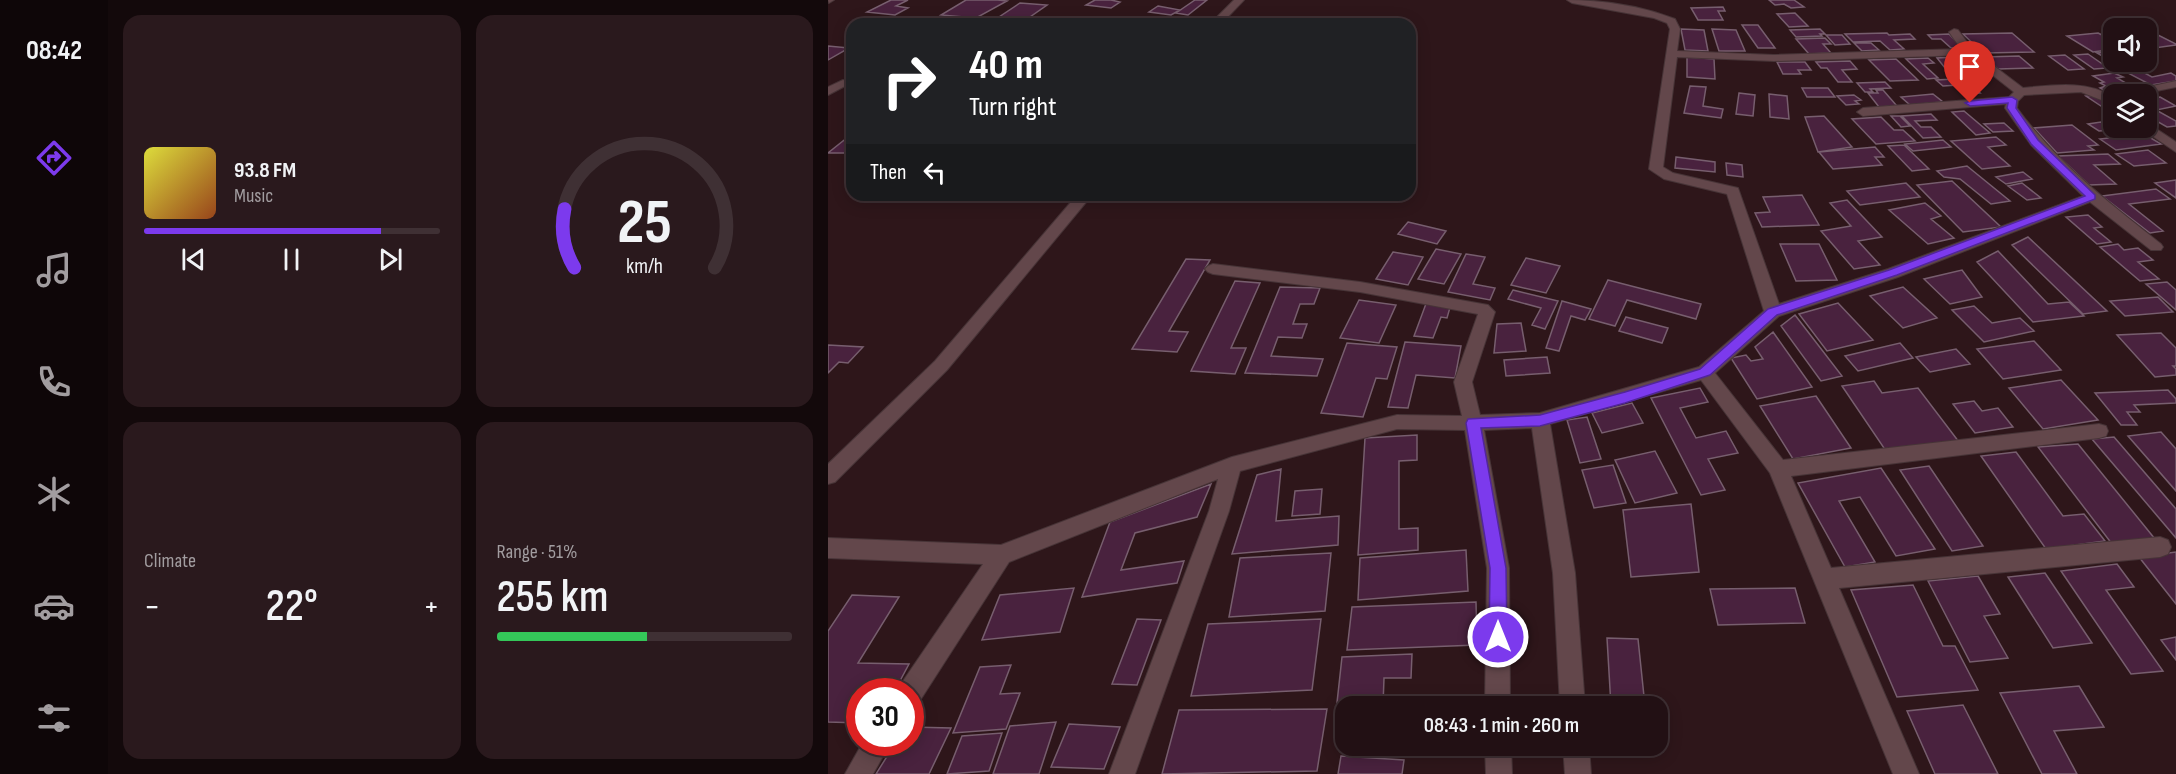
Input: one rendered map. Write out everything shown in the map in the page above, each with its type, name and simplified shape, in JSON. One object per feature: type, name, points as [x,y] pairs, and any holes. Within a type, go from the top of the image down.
[{"type":"street","points":[[1221,18],[1239,0]]},
{"type":"street","points":[[1572,0],[1656,15],[1671,21],[1676,29],[1656,170],[1669,176],[1733,191],[1773,312]]},
{"type":"street","points":[[1954,33],[1969,52],[2017,96]]},
{"type":"street","points":[[1672,54],[1774,58],[1969,52]]},
{"type":"street","points":[[828,92],[843,83]]},
{"type":"street","points":[[2157,88],[2176,84]]},
{"type":"street","points":[[1863,112],[2081,88],[2095,90],[2103,94]]},
{"type":"street","points":[[2017,96],[2012,108],[2035,142],[2092,197],[2156,247]]},
{"type":"street","points":[[2157,134],[2176,148]]},
{"type":"street","points":[[828,548],[1001,555],[1232,465],[1396,422],[1473,423],[1540,420],[1625,397],[1705,372],[1773,312],[1893,273],[2092,197]]},
{"type":"street","points":[[828,476],[903,406],[967,335],[1044,239],[1079,201]]},
{"type":"street","points":[[1213,269],[1360,287],[1488,312],[1463,382],[1473,423],[1498,568],[1498,696]]},
{"type":"street","points":[[1705,372],[1778,469],[1906,774]]},
{"type":"street","points":[[1540,420],[1564,573],[1572,696]]},
{"type":"street","points":[[1778,469],[2099,431]]},
{"type":"street","points":[[1122,774],[1219,511],[1232,465]]},
{"type":"street","points":[[1825,579],[2160,547]]},
{"type":"street","points":[[920,678],[1001,555]]},
{"type":"street","points":[[858,774],[869,756]]},
{"type":"street","points":[[1498,756],[1498,774]]},
{"type":"street","points":[[1577,756],[1578,774]]},
{"type":"building","points":[[891,0],[908,0],[896,6],[908,8],[895,15],[867,12]]},
{"type":"building","points":[[966,0],[1007,1],[976,18],[941,15]]},
{"type":"building","points":[[1095,0],[1120,2],[1111,8],[1086,5]]},
{"type":"building","points":[[1195,0],[1207,0],[1188,15],[1176,13]]},
{"type":"building","points":[[1769,0],[1794,0],[1804,7],[1791,8],[1784,4],[1775,5]]},
{"type":"building","points":[[1020,3],[1047,5],[1028,18],[998,18]]},
{"type":"building","points":[[1158,6],[1180,10],[1171,15],[1149,12]]},
{"type":"building","points":[[1723,7],[1725,11],[1718,11],[1723,20],[1698,20],[1691,8]]},
{"type":"building","points":[[1795,13],[1808,26],[1789,27],[1777,14]]},
{"type":"building","points":[[1742,25],[1758,25],[1775,48],[1758,48]]},
{"type":"building","points":[[1681,29],[1704,30],[1708,51],[1685,50]]},
{"type":"building","points":[[1712,29],[1736,30],[1745,51],[1719,51]]},
{"type":"building","points":[[1820,29],[1825,34],[1820,34],[1822,36],[1796,37],[1790,30]]},
{"type":"building","points":[[1887,33],[1889,35],[1910,34],[1915,39],[1894,40],[1904,49],[1890,50],[1880,41],[1853,42],[1845,34]]},
{"type":"building","points":[[2012,33],[2034,52],[1983,53],[1963,34]]},
{"type":"building","points":[[2098,33],[2103,36],[2103,51],[2093,52],[2067,36]]},
{"type":"building","points":[[1949,34],[1963,48],[1951,48],[1941,39],[1932,39],[1928,35]]},
{"type":"building","points":[[2157,34],[2176,44],[2157,48]]},
{"type":"building","points":[[1826,35],[1842,35],[1850,44],[1835,45]]},
{"type":"building","points":[[1825,38],[1831,44],[1823,44],[1831,53],[1809,54],[1796,39]]},
{"type":"building","points":[[1854,43],[1871,43],[1879,50],[1862,51]]},
{"type":"building","points":[[828,46],[846,48],[846,50],[828,60]]},
{"type":"building","points":[[2088,54],[2103,64],[2103,68],[2094,69],[2074,55]]},
{"type":"building","points":[[2065,55],[2084,69],[2068,70],[2049,56]]},
{"type":"building","points":[[2019,56],[2033,68],[1998,69],[1984,57]]},
{"type":"building","points":[[1687,57],[1714,59],[1715,79],[1687,77]]},
{"type":"building","points":[[1957,57],[1966,64],[1959,64],[1973,77],[1953,78],[1937,58]]},
{"type":"building","points":[[1928,58],[1934,63],[1923,64],[1938,78],[1927,79],[1906,59]]},
{"type":"building","points":[[1896,59],[1918,80],[1890,81],[1869,60]]},
{"type":"building","points":[[1850,61],[1857,69],[1842,70],[1852,82],[1838,82],[1827,68],[1821,68],[1816,62]]},
{"type":"building","points":[[1777,62],[1805,62],[1811,70],[1798,70],[1801,74],[1783,74]]},
{"type":"building","points":[[2126,72],[2143,72],[2152,77],[2171,73],[2176,76],[2176,81],[2149,84]]},
{"type":"building","points":[[2114,73],[2123,77],[2117,78],[2128,84],[2103,84],[2100,83],[2104,82],[2093,76]]},
{"type":"building","points":[[1936,80],[1965,81],[1980,93],[1969,94],[1959,85],[1943,86]]},
{"type":"building","points":[[1885,82],[1891,88],[1870,89],[1873,92],[1865,92],[1857,83]]},
{"type":"building","points":[[1690,86],[1706,87],[1703,106],[1723,109],[1721,118],[1684,113]]},
{"type":"building","points":[[1802,88],[1828,88],[1835,97],[1807,97]]},
{"type":"building","points":[[1876,90],[1883,90],[1897,106],[1879,107],[1868,93],[1878,93]]},
{"type":"building","points":[[1739,93],[1755,95],[1753,116],[1736,114]]},
{"type":"building","points":[[1769,94],[1787,96],[1789,119],[1770,117]]},
{"type":"building","points":[[1933,94],[1943,102],[1910,105],[1901,97]]},
{"type":"building","points":[[1854,95],[1861,100],[1855,101],[1859,104],[1846,105],[1837,96]]},
{"type":"building","points":[[2097,95],[2103,99],[2103,106],[2101,106],[2086,96]]},
{"type":"building","points":[[2157,97],[2160,97],[2176,106],[2157,110]]},
{"type":"building","points":[[1964,111],[1990,133],[1976,135],[1952,112]]},
{"type":"building","points":[[2157,111],[2176,121],[2176,126],[2167,127],[2157,121]]},
{"type":"building","points":[[1931,114],[1937,120],[1915,121],[1921,127],[1931,127],[1941,137],[1923,138],[1902,116]]},
{"type":"building","points":[[1824,116],[1852,147],[1818,152],[1805,117]]},
{"type":"building","points":[[1891,116],[1900,116],[1910,126],[1901,127]]},
{"type":"building","points":[[1881,117],[1894,130],[1903,130],[1915,141],[1876,144],[1852,119]]},
{"type":"building","points":[[2101,122],[2103,131],[2099,131],[2088,124]]},
{"type":"building","points":[[2004,123],[2013,131],[1993,132],[1984,124]]},
{"type":"building","points":[[2072,125],[2098,145],[2088,146],[2094,150],[2057,153],[2034,128]]},
{"type":"building","points":[[1996,137],[2006,145],[1988,147],[2010,166],[1982,169],[1951,141]]},
{"type":"building","points":[[2151,138],[2161,144],[2116,150],[2100,139]]},
{"type":"building","points":[[846,139],[846,153],[828,153]]},
{"type":"building","points":[[1943,140],[1951,147],[1913,151],[1905,144]]},
{"type":"building","points":[[1904,145],[1929,169],[1912,171],[1888,146]]},
{"type":"building","points":[[1875,147],[1884,157],[1875,157],[1882,165],[1833,169],[1819,152]]},
{"type":"building","points":[[2148,150],[2166,163],[2134,166],[2116,154]]},
{"type":"building","points":[[2108,154],[2120,164],[2094,165],[2116,184],[2089,185],[2058,156]]},
{"type":"building","points":[[1676,157],[1715,162],[1715,172],[1675,168]]},
{"type":"building","points":[[1726,163],[1742,165],[1743,177],[1727,175]]},
{"type":"building","points":[[1967,166],[2010,201],[1991,204],[1960,179],[1944,177],[1937,171]]},
{"type":"building","points":[[2023,172],[2032,179],[2006,184],[1996,177]]},
{"type":"building","points":[[2176,180],[2176,198],[2155,183]]},
{"type":"building","points":[[1952,181],[2001,227],[1963,232],[1917,185]]},
{"type":"building","points":[[1906,183],[1920,197],[1860,205],[1847,191]]},
{"type":"building","points":[[2022,183],[2041,198],[2027,200],[2008,186]]},
{"type":"building","points":[[2156,189],[2170,199],[2129,204],[2163,231],[2150,233],[2102,196]]},
{"type":"building","points":[[1802,195],[1819,225],[1762,227],[1755,213],[1770,212],[1763,197]]},
{"type":"building","points":[[1847,200],[1882,237],[1858,241],[1880,265],[1854,269],[1821,231],[1851,226],[1830,203]]},
{"type":"building","points":[[1925,203],[1941,216],[1931,219],[1954,238],[1928,244],[1889,210]]},
{"type":"building","points":[[2088,215],[2102,227],[2094,228],[2111,242],[2097,244],[2066,217]]},
{"type":"building","points":[[1408,222],[1446,231],[1437,244],[1398,234]]},
{"type":"building","points":[[2028,237],[2107,311],[2083,314],[2012,245]]},
{"type":"building","points":[[1780,244],[1819,244],[1837,280],[1796,281]]},
{"type":"building","points":[[2118,244],[2124,250],[2138,248],[2153,260],[2138,262],[2159,279],[2140,281],[2100,247]]},
{"type":"building","points":[[1436,249],[1461,254],[1444,284],[1418,279]]},
{"type":"building","points":[[1998,251],[2048,304],[2069,302],[2084,316],[2033,322],[1977,262]]},
{"type":"building","points":[[1393,252],[1423,257],[1408,285],[1376,279]]},
{"type":"building","points":[[1466,254],[1485,257],[1473,284],[1495,288],[1490,300],[1448,292]]},
{"type":"building","points":[[1526,258],[1560,266],[1546,293],[1511,285]]},
{"type":"building","points":[[1186,259],[1210,260],[1169,331],[1188,332],[1177,352],[1132,349]]},
{"type":"building","points":[[1962,270],[1982,297],[1950,304],[1924,279]]},
{"type":"building","points":[[1608,280],[1701,304],[1696,319],[1627,300],[1615,326],[1589,319]]},
{"type":"building","points":[[1235,281],[1260,283],[1231,348],[1246,348],[1235,374],[1191,371]]},
{"type":"building","points":[[2167,282],[2176,290],[2176,310],[2146,284]]},
{"type":"building","points":[[1280,287],[1320,288],[1314,304],[1300,304],[1293,324],[1307,324],[1302,338],[1278,337],[1271,356],[1323,359],[1317,376],[1245,373]]},
{"type":"building","points":[[1903,287],[1937,318],[1903,328],[1870,296]]},
{"type":"building","points":[[1513,290],[1558,301],[1545,329],[1532,325],[1541,308],[1508,299]]},
{"type":"building","points":[[2158,297],[2173,312],[2125,316],[2110,301]]},
{"type":"building","points":[[1359,300],[1396,305],[1379,343],[1340,338]]},
{"type":"building","points":[[1427,301],[1451,304],[1447,318],[1441,317],[1433,338],[1414,336]]},
{"type":"building","points":[[1562,301],[1591,309],[1585,320],[1571,316],[1559,351],[1546,348]]},
{"type":"building","points":[[1838,303],[1873,340],[1827,351],[1799,314]]},
{"type":"building","points":[[1974,306],[1992,323],[2020,318],[2034,331],[1984,342],[1952,310]]},
{"type":"building","points":[[1795,315],[1842,376],[1821,381],[1781,326]]},
{"type":"building","points":[[1626,317],[1668,328],[1662,343],[1619,331]]},
{"type":"building","points":[[1521,323],[1526,351],[1494,353],[1497,324]]},
{"type":"building","points":[[1773,332],[1812,387],[1757,399],[1731,358],[1746,355],[1751,361],[1763,359],[1755,347]]},
{"type":"building","points":[[2161,333],[2176,348],[2176,366],[2173,366],[2176,369],[2176,375],[2155,377],[2117,335]]},
{"type":"building","points":[[2034,341],[2061,370],[2003,379],[1977,349]]},
{"type":"building","points":[[1405,342],[1461,346],[1455,378],[1416,375],[1408,408],[1388,407]]},
{"type":"building","points":[[1347,343],[1397,347],[1387,379],[1376,378],[1363,417],[1321,413]]},
{"type":"building","points":[[1900,343],[1913,358],[1858,371],[1845,356]]},
{"type":"building","points":[[828,345],[863,347],[848,363],[839,362],[828,373]]},
{"type":"building","points":[[1956,349],[1970,364],[1930,372],[1916,357]]},
{"type":"building","points":[[1547,357],[1550,373],[1506,376],[1504,360]]},
{"type":"building","points":[[2061,380],[2098,420],[2043,429],[2009,388]]},
{"type":"building","points":[[1874,381],[1882,393],[1918,388],[1959,442],[1888,454],[1842,386]]},
{"type":"building","points":[[1700,388],[1708,402],[1680,408],[1696,438],[1726,431],[1738,453],[1708,459],[1725,490],[1701,495],[1651,398]]},
{"type":"building","points":[[2168,390],[2176,399],[2176,403],[2134,405],[2140,412],[2127,412],[2137,425],[2121,425],[2095,393]]},
{"type":"building","points":[[1816,396],[1851,448],[1793,459],[1760,406]]},
{"type":"building","points":[[1974,401],[1982,411],[1998,408],[2013,427],[1975,433],[1953,404]]},
{"type":"building","points":[[1632,403],[1643,423],[1602,433],[1592,413]]},
{"type":"building","points":[[1587,417],[1601,459],[1580,463],[1567,420]]},
{"type":"building","points":[[2161,432],[2176,449],[2176,491],[2128,436]]},
{"type":"building","points":[[1417,435],[1417,460],[1399,461],[1399,529],[1418,528],[1418,550],[1358,555],[1365,438]]},
{"type":"building","points":[[2114,437],[2176,509],[2176,538],[2092,439]]},
{"type":"building","points":[[2078,444],[2155,539],[2112,544],[2038,447]]},
{"type":"building","points":[[1655,451],[1677,493],[1635,503],[1615,460]]},
{"type":"building","points":[[2016,452],[2063,516],[2084,514],[2105,541],[2046,549],[1981,456]]},
{"type":"building","points":[[1613,465],[1626,503],[1594,508],[1582,470]]},
{"type":"building","points":[[1929,466],[1983,546],[1952,551],[1900,470]]},
{"type":"building","points":[[1881,468],[1935,549],[1896,556],[1860,497],[1839,501],[1875,562],[1845,567],[1798,483]]},
{"type":"building","points":[[1281,469],[1276,521],[1339,516],[1338,545],[1232,554],[1257,475]]},
{"type":"building","points":[[1211,484],[1197,517],[1135,533],[1121,570],[1184,561],[1177,583],[1082,597],[1110,522]]},
{"type":"building","points":[[1322,489],[1320,514],[1292,516],[1295,491]]},
{"type":"building","points":[[1691,504],[1699,572],[1631,577],[1623,510]]},
{"type":"building","points":[[1466,550],[1468,591],[1358,600],[1360,558]]},
{"type":"building","points":[[2176,552],[2176,604],[2139,557]]},
{"type":"building","points":[[1331,553],[1325,611],[1229,617],[1240,558]]},
{"type":"building","points":[[2117,564],[2134,587],[2106,590],[2163,671],[2131,674],[2061,571]]},
{"type":"building","points":[[2045,573],[2092,643],[2053,648],[2008,577]]},
{"type":"building","points":[[1978,576],[2000,614],[1984,616],[2008,658],[1970,662],[1928,581]]},
{"type":"building","points":[[1913,585],[1943,646],[1955,646],[1978,690],[1897,697],[1851,590]]},
{"type":"building","points":[[1074,588],[1060,632],[982,640],[1000,595]]},
{"type":"building","points":[[1795,588],[1805,623],[1718,625],[1710,589]]},
{"type":"building","points":[[852,595],[899,597],[858,663],[909,664],[902,678],[846,678],[846,723],[828,722],[828,631]]},
{"type":"building","points":[[1476,602],[1477,645],[1347,650],[1352,607]]},
{"type":"building","points":[[1137,619],[1161,620],[1137,685],[1112,684]]},
{"type":"building","points":[[1321,619],[1312,690],[1191,696],[1208,624]]},
{"type":"building","points":[[2176,637],[2176,660],[2161,640]]},
{"type":"building","points":[[1607,638],[1638,639],[1644,696],[1610,696]]},
{"type":"building","points":[[1412,654],[1411,678],[1384,678],[1383,696],[1338,696],[1342,657]]},
{"type":"building","points":[[1011,665],[1000,694],[1020,693],[1006,729],[953,733],[980,667]]},
{"type":"building","points":[[2079,686],[2104,727],[2054,731],[2077,774],[2042,774],[2000,693]]},
{"type":"building","points":[[1963,705],[1998,774],[1935,774],[1907,711]]},
{"type":"building","points":[[1327,709],[1317,771],[1162,774],[1179,710]]},
{"type":"building","points":[[1056,722],[1039,774],[993,774],[1010,726]]},
{"type":"building","points":[[1069,724],[1120,727],[1104,769],[1051,767]]},
{"type":"building","points":[[924,727],[951,728],[929,774],[876,774],[887,756],[924,756]]},
{"type":"building","points":[[1002,733],[989,771],[947,774],[962,736]]},
{"type":"building","points":[[1341,756],[1404,760],[1402,774],[1338,774]]},
{"type":"route","points":[[1498,637],[1498,568],[1473,423],[1540,420],[1705,372],[1773,312],[1893,273],[2092,197],[2035,142],[2012,108],[2012,100],[1970,103]]}]
